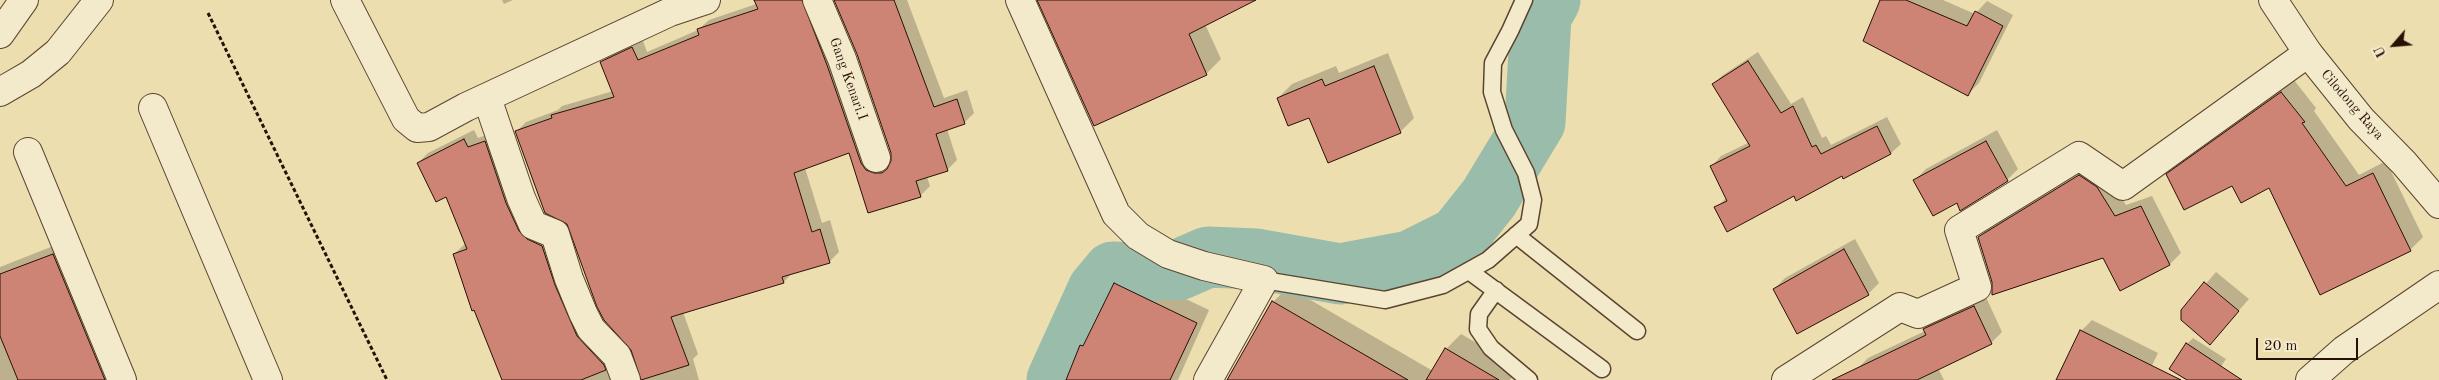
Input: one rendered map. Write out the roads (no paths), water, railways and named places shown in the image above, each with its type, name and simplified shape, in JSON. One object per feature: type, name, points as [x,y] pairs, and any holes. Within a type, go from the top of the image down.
[{"type":"street","points":[[0,34],[24,0]]},
{"type":"street","points":[[0,92],[31,74],[58,52],[99,0]]},
{"type":"street","points":[[345,0],[406,119],[417,128],[429,127],[670,12],[706,0]]},
{"type":"street","name":"Gang Kenari.I","points":[[817,0],[842,59],[876,158]]},
{"type":"street","points":[[1020,0],[1116,214],[1138,236],[1168,254],[1204,266],[1264,280],[1208,380]]},
{"type":"street","name":"Cilodong Raya","points":[[2273,0],[2308,53],[2361,119],[2404,163],[2439,204]]},
{"type":"street","points":[[1786,380],[1900,307],[1918,314],[1977,287],[1959,230],[2079,156],[2122,186],[2308,53]]},
{"type":"street","points":[[487,98],[533,225],[555,234],[569,279],[583,313],[592,330],[617,356],[626,380]]},
{"type":"street","points":[[153,108],[268,380]]},
{"type":"street","points":[[28,152],[122,380]]},
{"type":"street","points":[[2310,380],[2344,350],[2439,285]]},
{"type":"lane","points":[[1264,280],[1385,300],[1442,286],[1488,260],[1528,224],[1533,200],[1526,173],[1504,130],[1492,92],[1493,63],[1524,0]]},
{"type":"lane","points":[[1516,235],[1637,331]]},
{"type":"lane","points":[[1469,271],[1602,369]]},
{"type":"lane","points":[[1496,290],[1479,314],[1478,329],[1491,348],[1529,380]]},
{"type":"waterway","points":[[1057,380],[1098,290],[1113,272],[1142,274],[1159,269],[1178,270],[1208,257],[1256,259],[1340,274],[1410,261],[1458,237],[1489,198],[1535,122],[1541,16],[1550,0]]}]
